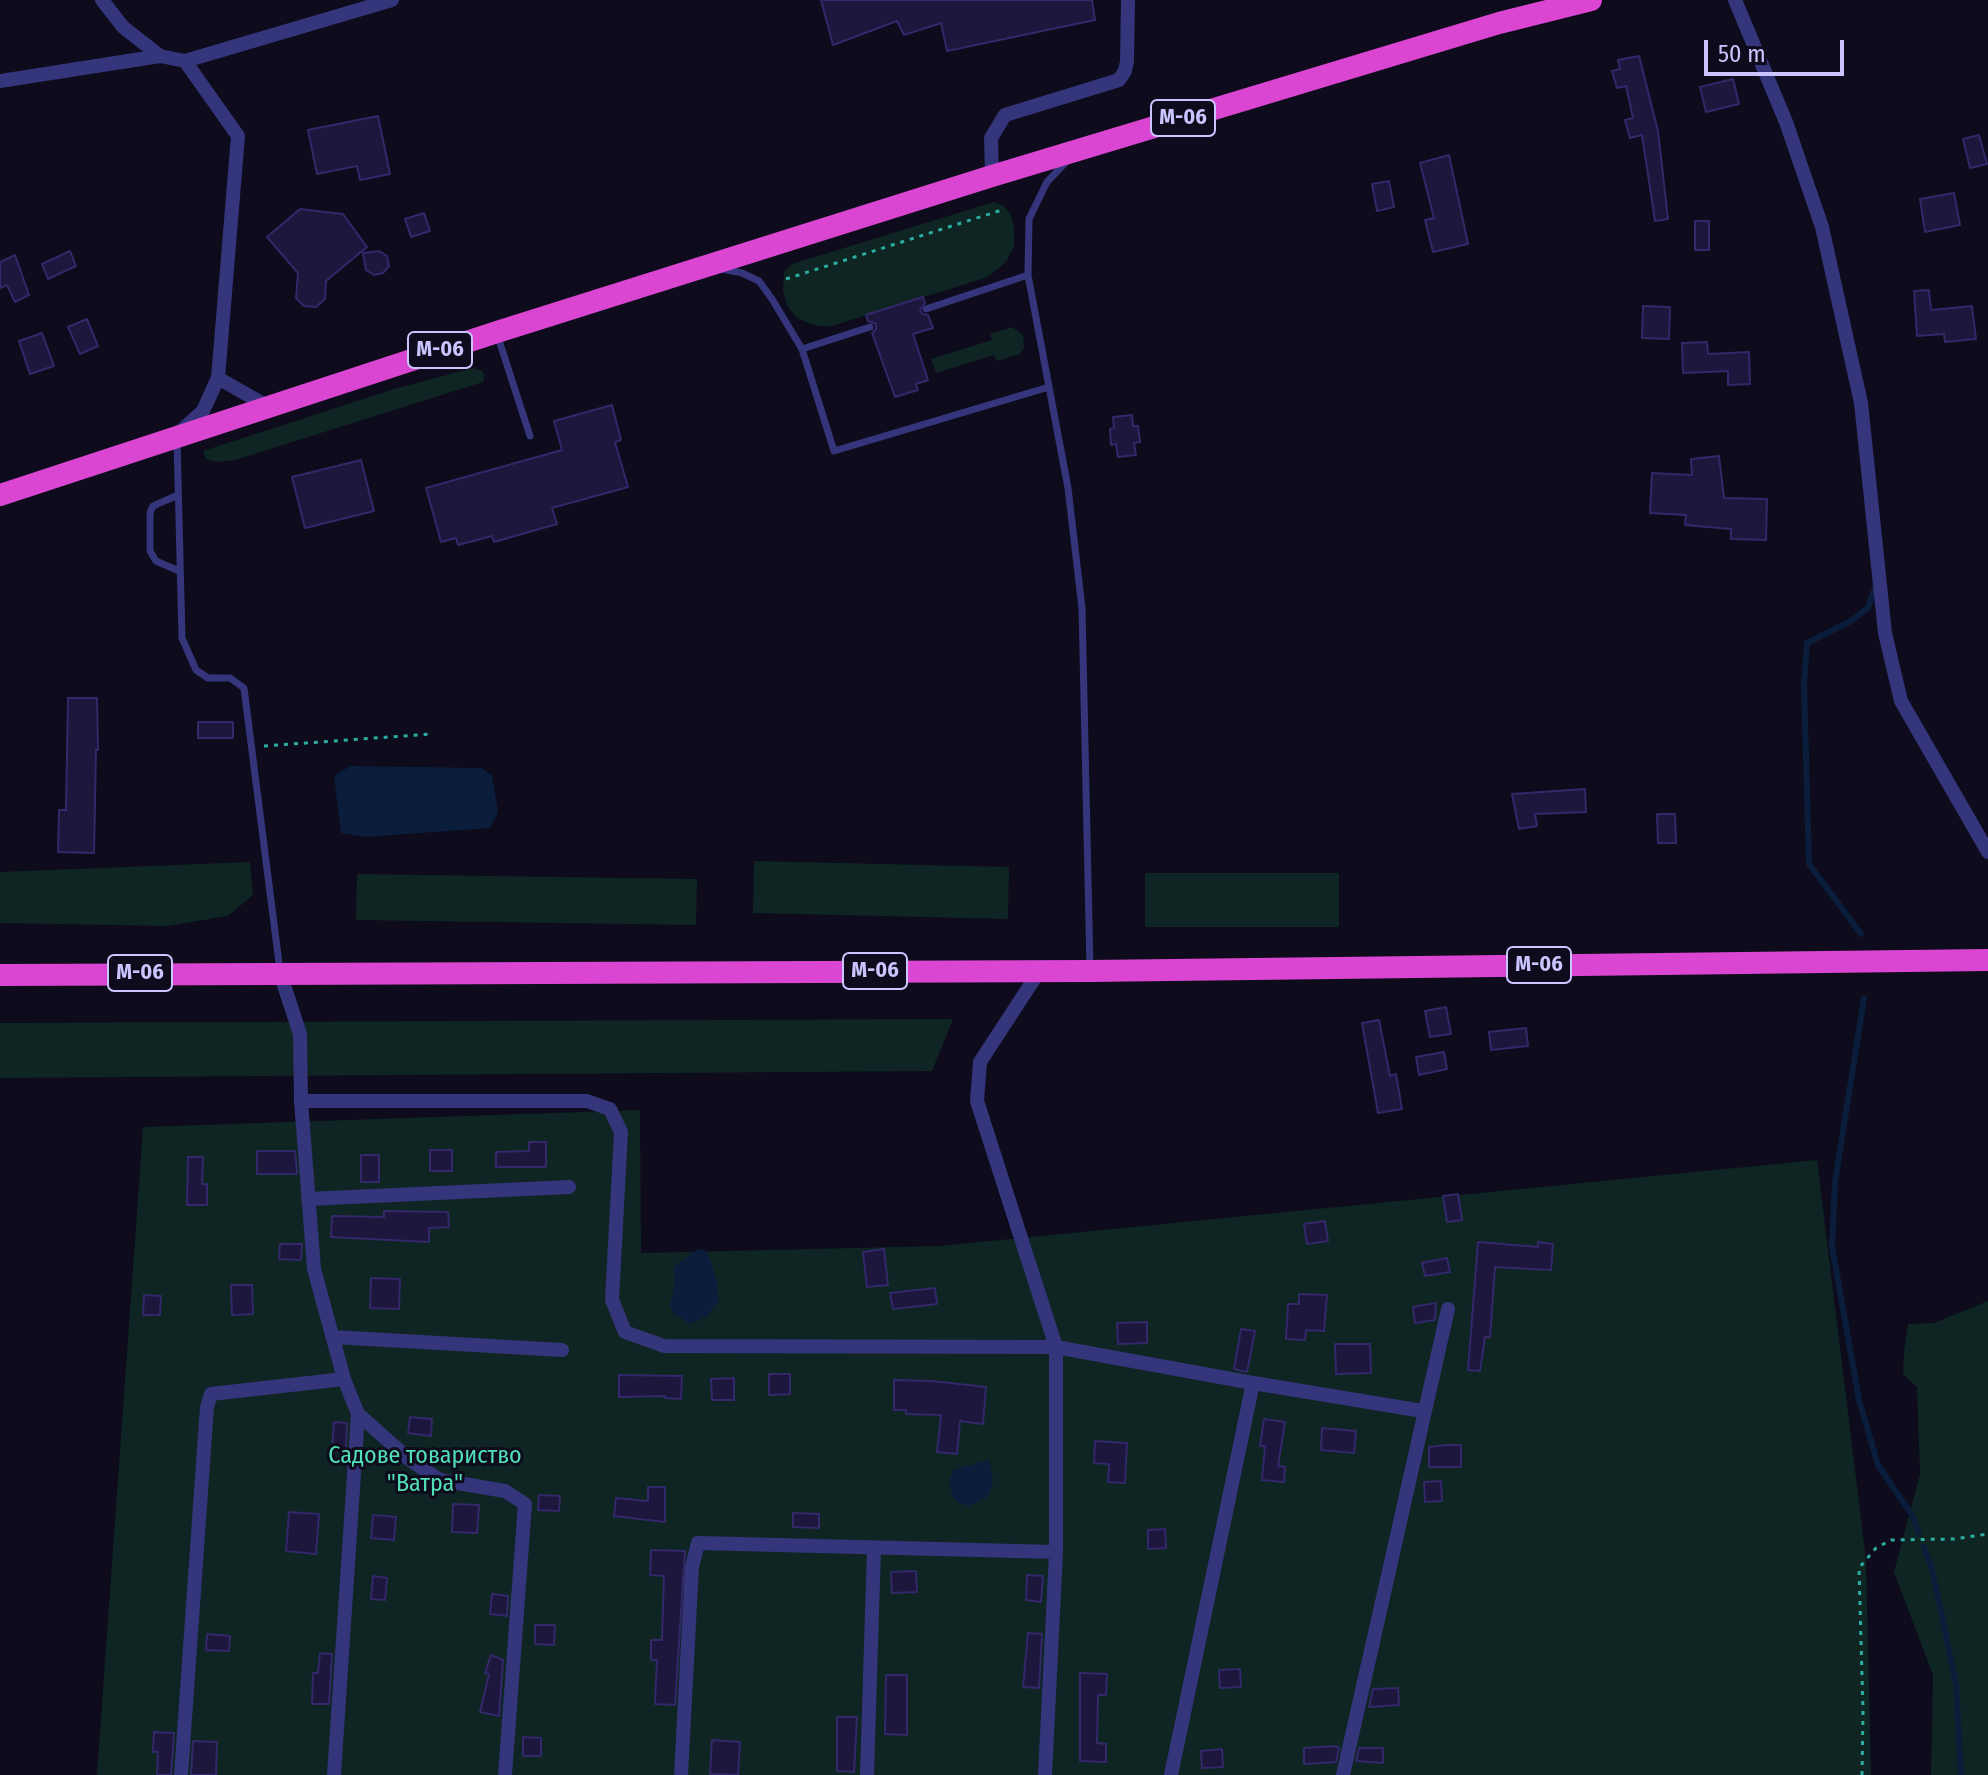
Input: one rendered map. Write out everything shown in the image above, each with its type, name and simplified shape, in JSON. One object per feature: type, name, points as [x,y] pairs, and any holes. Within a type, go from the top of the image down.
[{"type":"highway","name":"М-06","points":[[0,495],[497,332],[992,176],[1499,23],[1591,0]]},
{"type":"highway","name":"М-06","points":[[0,975],[1090,971],[1988,960]]},
{"type":"street","points":[[102,0],[123,27],[160,56]]},
{"type":"street","points":[[0,81],[160,56],[185,61],[392,0]]},
{"type":"street","points":[[992,176],[991,138],[1005,115],[1111,85],[1119,80],[1127,61],[1128,0]]},
{"type":"street","points":[[1735,0],[1786,122],[1822,227],[1861,403],[1885,633],[1901,701],[1988,852]]},
{"type":"street","points":[[177,436],[203,411],[218,378],[238,136],[185,61]]},
{"type":"street","points":[[218,378],[267,406]]},
{"type":"street","points":[[1040,970],[980,1062],[977,1101],[1056,1347],[1056,1552],[1045,1775]]},
{"type":"street","points":[[280,973],[300,1034],[301,1101],[314,1269],[344,1379],[358,1414],[334,1775]]},
{"type":"street","points":[[301,1101],[587,1101],[610,1109],[621,1132],[612,1300],[625,1332],[664,1346],[1056,1347],[1423,1411]]},
{"type":"street","points":[[308,1199],[569,1187]]},
{"type":"street","points":[[1343,1775],[1448,1309]]},
{"type":"street","points":[[333,1337],[562,1350]]},
{"type":"street","points":[[181,1775],[207,1407],[211,1394],[344,1379]]},
{"type":"street","points":[[1171,1775],[1253,1383]]},
{"type":"street","points":[[358,1414],[410,1460],[440,1480],[505,1491],[525,1504],[505,1775]]},
{"type":"street","points":[[681,1775],[692,1567],[698,1543],[1056,1552]]},
{"type":"street","points":[[867,1775],[874,1549]]},
{"type":"lane","points":[[1079,150],[1047,182],[1029,219],[1028,275],[1068,488],[1082,608],[1090,971]]},
{"type":"lane","points":[[705,266],[742,273],[759,281],[802,349],[834,451],[1049,387]]},
{"type":"lane","points":[[926,309],[1028,275]]},
{"type":"lane","points":[[802,349],[870,327]]},
{"type":"lane","points":[[497,332],[530,436]]},
{"type":"lane","points":[[177,436],[182,638],[196,670],[208,678],[230,678],[244,688],[280,973]]},
{"type":"lane","points":[[178,495],[153,506],[150,513],[150,551],[156,561],[179,571]]},
{"type":"path","points":[[786,279],[1005,209]]},
{"type":"path","points":[[252,747],[431,734]]},
{"type":"path","points":[[1862,1775],[1859,1568],[1876,1548],[1891,1540],[1954,1539],[1988,1534]]},
{"type":"green space","points":[[994,202],[1004,206],[1011,215],[1014,247],[1006,262],[988,277],[832,326],[808,323],[796,317],[787,305],[783,291],[784,272],[792,264]]},
{"type":"green space","points":[[1012,327],[1023,335],[1024,348],[1020,354],[997,361],[994,355],[936,373],[931,359],[992,340],[990,334]]},
{"type":"green space","points":[[473,368],[485,375],[483,382],[235,460],[216,462],[206,459],[203,451],[394,389]]},
{"type":"green space","points":[[754,861],[1009,867],[1008,919],[753,913]]},
{"type":"green space","points":[[250,862],[253,895],[228,916],[167,926],[0,923],[0,872]]},
{"type":"green space","points":[[1145,873],[1339,873],[1339,927],[1145,927]]},
{"type":"green space","points":[[357,874],[697,879],[696,925],[356,920]]},
{"type":"green space","points":[[953,1019],[932,1071],[0,1078],[0,1023]]},
{"type":"green space","name":"Садове товариство \"Ватра\"","points":[[640,1110],[641,1253],[939,1246],[1817,1160],[1866,1560],[1871,1775],[97,1775],[143,1127]]},
{"type":"green space","points":[[1988,1301],[1988,1775],[1931,1775],[1933,1675],[1894,1572],[1920,1474],[1917,1387],[1903,1374],[1904,1352],[1908,1324],[1934,1323]]},
{"type":"water","points":[[350,766],[481,768],[492,775],[498,812],[490,828],[365,837],[341,833],[334,776]]},
{"type":"water","points":[[700,1249],[709,1256],[719,1301],[707,1316],[690,1324],[673,1313],[670,1305],[674,1267]]},
{"type":"water","points":[[989,1460],[993,1480],[988,1497],[969,1506],[959,1503],[953,1497],[949,1483],[953,1470]]},
{"type":"building","points":[[821,0],[1092,0],[1095,20],[947,51],[941,23],[904,35],[897,21],[833,45]]},
{"type":"building","points":[[1639,56],[1658,131],[1668,219],[1655,221],[1642,135],[1630,138],[1625,120],[1633,118],[1626,86],[1617,88],[1612,71],[1620,69],[1618,60]]},
{"type":"building","points":[[1733,79],[1739,104],[1706,112],[1700,87]]},
{"type":"building","points":[[378,116],[390,174],[360,180],[357,166],[317,174],[308,130]]},
{"type":"building","points":[[1979,135],[1987,164],[1970,168],[1963,139]]},
{"type":"building","points":[[1449,155],[1468,244],[1433,252],[1425,220],[1434,218],[1420,163]]},
{"type":"building","points":[[1389,181],[1394,207],[1377,211],[1372,184]]},
{"type":"building","points":[[1954,193],[1960,225],[1925,232],[1920,199]]},
{"type":"building","points":[[300,209],[343,214],[367,247],[326,281],[325,299],[316,307],[304,306],[296,298],[298,273],[267,237]]},
{"type":"building","points":[[424,213],[430,231],[411,237],[405,219]]},
{"type":"building","points":[[1695,221],[1709,221],[1709,250],[1695,250]]},
{"type":"building","points":[[70,251],[76,266],[48,279],[42,264]]},
{"type":"building","points":[[379,251],[387,256],[389,266],[383,273],[374,275],[366,270],[363,253]]},
{"type":"building","points":[[15,255],[29,295],[15,302],[7,285],[0,288],[0,262]]},
{"type":"building","points":[[1929,290],[1931,310],[1972,306],[1976,339],[1945,342],[1944,334],[1917,336],[1914,291]]},
{"type":"building","points":[[923,297],[925,303],[920,310],[928,315],[933,328],[913,334],[928,380],[916,384],[918,390],[895,397],[872,333],[876,324],[868,321],[866,315]]},
{"type":"building","points":[[1643,306],[1670,307],[1669,339],[1642,338]]},
{"type":"building","points":[[87,319],[98,346],[80,354],[68,327]]},
{"type":"building","points":[[42,333],[54,366],[30,374],[19,341]]},
{"type":"building","points":[[1707,342],[1708,354],[1749,352],[1750,384],[1728,385],[1728,371],[1683,373],[1682,343]]},
{"type":"building","points":[[612,405],[621,440],[615,442],[628,487],[552,508],[557,524],[494,542],[492,536],[458,545],[456,538],[441,542],[426,488],[562,450],[554,421]]},
{"type":"building","points":[[1132,415],[1133,426],[1138,426],[1140,442],[1134,443],[1136,455],[1118,457],[1116,444],[1111,445],[1113,417]]},
{"type":"building","points":[[1719,456],[1724,498],[1767,499],[1766,540],[1731,539],[1731,529],[1685,525],[1686,515],[1650,513],[1652,473],[1692,475],[1691,459]]},
{"type":"building","points":[[361,460],[374,511],[305,528],[292,477]]},
{"type":"building","points":[[68,698],[97,698],[94,853],[58,852],[59,810],[66,810]]},
{"type":"building","points":[[198,722],[233,722],[233,738],[198,738]]},
{"type":"building","points":[[1585,789],[1586,812],[1535,814],[1537,826],[1519,829],[1512,794]]},
{"type":"building","points":[[1657,814],[1675,814],[1676,843],[1658,843]]},
{"type":"building","points":[[1446,1007],[1451,1034],[1430,1037],[1425,1011]]},
{"type":"building","points":[[1379,1020],[1390,1076],[1396,1074],[1402,1109],[1378,1113],[1362,1023]]},
{"type":"building","points":[[1526,1028],[1528,1046],[1491,1050],[1489,1032]]},
{"type":"building","points":[[1444,1052],[1447,1069],[1419,1075],[1416,1057]]},
{"type":"building","points":[[529,1142],[546,1142],[546,1167],[496,1167],[496,1152],[529,1151]]},
{"type":"building","points":[[430,1150],[452,1150],[452,1171],[430,1171]]},
{"type":"building","points":[[257,1151],[295,1151],[297,1174],[257,1174]]},
{"type":"building","points":[[361,1155],[379,1155],[379,1182],[361,1182]]},
{"type":"building","points":[[188,1157],[203,1157],[202,1184],[207,1184],[207,1205],[187,1205]]},
{"type":"building","points":[[1458,1194],[1462,1220],[1447,1222],[1443,1196]]},
{"type":"building","points":[[384,1211],[448,1212],[449,1227],[429,1228],[429,1242],[331,1237],[332,1216],[384,1217]]},
{"type":"building","points":[[1325,1221],[1328,1241],[1307,1244],[1304,1224]]},
{"type":"building","points":[[1478,1242],[1538,1247],[1538,1242],[1553,1244],[1551,1270],[1495,1267],[1490,1337],[1485,1337],[1480,1371],[1468,1370]]},
{"type":"building","points":[[280,1244],[302,1244],[301,1260],[279,1259]]},
{"type":"building","points":[[884,1249],[888,1285],[867,1287],[863,1252]]},
{"type":"building","points":[[1447,1258],[1450,1272],[1425,1276],[1422,1263]]},
{"type":"building","points":[[371,1278],[400,1279],[399,1309],[370,1308]]},
{"type":"building","points":[[231,1285],[252,1285],[253,1314],[232,1315]]},
{"type":"building","points":[[935,1288],[937,1304],[893,1309],[890,1293]]},
{"type":"building","points":[[1299,1294],[1327,1295],[1324,1331],[1306,1330],[1305,1340],[1286,1339],[1288,1304],[1299,1304]]},
{"type":"building","points":[[144,1295],[161,1296],[160,1315],[143,1315]]},
{"type":"building","points":[[1436,1303],[1435,1320],[1415,1323],[1413,1307]]},
{"type":"building","points":[[1147,1322],[1147,1343],[1118,1344],[1117,1323]]},
{"type":"building","points":[[1241,1329],[1255,1331],[1247,1372],[1234,1369]]},
{"type":"building","points":[[1335,1344],[1370,1344],[1371,1373],[1336,1374]]},
{"type":"building","points":[[769,1374],[790,1374],[790,1394],[769,1395]]},
{"type":"building","points":[[619,1375],[682,1376],[681,1399],[665,1396],[619,1397]]},
{"type":"building","points":[[734,1378],[734,1400],[712,1400],[711,1379]]},
{"type":"building","points":[[894,1380],[986,1387],[983,1424],[960,1421],[957,1454],[937,1452],[941,1415],[906,1414],[906,1410],[894,1410]]},
{"type":"building","points":[[410,1417],[432,1419],[431,1436],[408,1433]]},
{"type":"building","points":[[1264,1419],[1285,1422],[1278,1466],[1285,1467],[1284,1482],[1262,1480],[1265,1446],[1260,1446]]},
{"type":"building","points":[[334,1422],[347,1423],[346,1451],[332,1450]]},
{"type":"building","points":[[1322,1428],[1356,1431],[1354,1453],[1321,1450]]},
{"type":"building","points":[[1095,1441],[1127,1443],[1125,1483],[1108,1482],[1109,1464],[1094,1463]]},
{"type":"building","points":[[1461,1445],[1461,1467],[1429,1467],[1429,1447]]},
{"type":"building","points":[[1441,1481],[1442,1501],[1425,1502],[1424,1482]]},
{"type":"building","points":[[648,1487],[665,1487],[665,1522],[614,1516],[616,1498],[648,1501]]},
{"type":"building","points":[[539,1495],[560,1496],[559,1511],[538,1510]]},
{"type":"building","points":[[453,1504],[479,1505],[477,1533],[452,1532]]},
{"type":"building","points":[[289,1512],[319,1514],[316,1554],[286,1551]]},
{"type":"building","points":[[793,1513],[819,1514],[819,1528],[793,1527]]},
{"type":"building","points":[[373,1515],[396,1517],[394,1540],[371,1538]]},
{"type":"building","points":[[1165,1529],[1166,1548],[1148,1549],[1148,1530]]},
{"type":"building","points":[[651,1550],[685,1551],[675,1705],[655,1704],[657,1660],[651,1660],[651,1640],[662,1640],[664,1576],[650,1575]]},
{"type":"building","points":[[916,1571],[917,1592],[892,1593],[891,1572]]},
{"type":"building","points":[[1027,1575],[1043,1576],[1041,1602],[1026,1600]]},
{"type":"building","points":[[373,1576],[387,1578],[385,1600],[371,1599]]},
{"type":"building","points":[[492,1594],[508,1596],[507,1616],[490,1614]]},
{"type":"building","points":[[535,1625],[555,1625],[554,1645],[535,1644]]},
{"type":"building","points":[[1028,1633],[1042,1634],[1039,1688],[1023,1687]]},
{"type":"building","points":[[207,1634],[230,1636],[229,1651],[206,1650]]},
{"type":"building","points":[[320,1653],[332,1654],[329,1704],[312,1704],[313,1673],[318,1673]]},
{"type":"building","points":[[491,1655],[503,1660],[499,1716],[480,1712],[489,1674],[485,1673]]},
{"type":"building","points":[[1240,1669],[1241,1687],[1220,1688],[1219,1670]]},
{"type":"building","points":[[1080,1673],[1107,1674],[1106,1695],[1098,1695],[1097,1743],[1106,1744],[1106,1762],[1080,1761]]},
{"type":"building","points":[[886,1675],[907,1675],[907,1735],[885,1734]]},
{"type":"building","points":[[1398,1688],[1399,1705],[1369,1707],[1373,1689]]},
{"type":"building","points":[[837,1717],[857,1717],[854,1772],[837,1771]]},
{"type":"building","points":[[154,1732],[174,1733],[171,1775],[157,1775],[158,1752],[153,1752]]},
{"type":"building","points":[[523,1737],[541,1738],[541,1756],[523,1756]]},
{"type":"building","points":[[712,1740],[740,1742],[738,1775],[710,1774]]},
{"type":"building","points":[[193,1741],[217,1742],[216,1775],[191,1775]]},
{"type":"building","points":[[1304,1748],[1339,1748],[1336,1762],[1304,1764]]},
{"type":"building","points":[[1359,1748],[1383,1748],[1383,1763],[1356,1761]]},
{"type":"building","points":[[1222,1749],[1223,1767],[1202,1768],[1201,1751]]},
{"type":"waterway","points":[[1861,934],[1809,864],[1804,684],[1807,643],[1851,621],[1868,608],[1876,585]]},
{"type":"waterway","points":[[1864,998],[1835,1182],[1832,1246],[1859,1400],[1878,1465],[1912,1515],[1919,1534]]},
{"type":"waterway","points":[[1924,1547],[1932,1569],[1956,1684],[1961,1775]]}]
